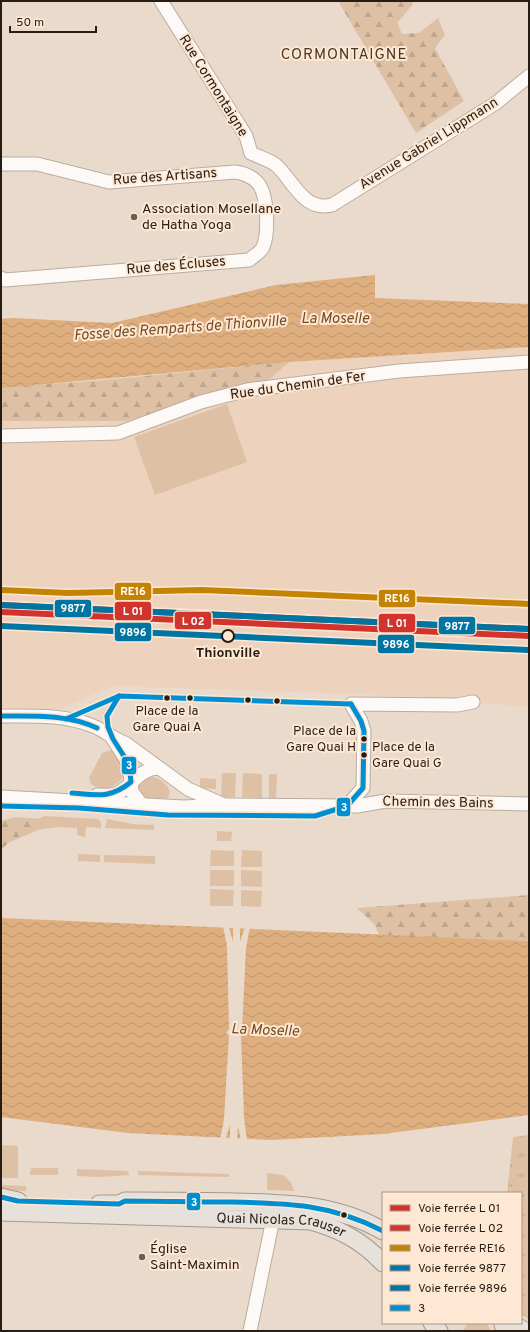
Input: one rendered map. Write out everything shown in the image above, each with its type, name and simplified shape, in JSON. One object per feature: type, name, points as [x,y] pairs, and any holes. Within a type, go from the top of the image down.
[{"type":"main road","points":[[1,1197],[18,1201]]},
{"type":"main road","points":[[1,1202],[18,1201]]},
{"type":"main road","name":"Quai Nicolas Crauser","points":[[18,1201],[118,1204],[125,1201],[289,1203],[311,1206],[345,1214],[382,1231]]},
{"type":"main road","name":"Quai Nicolas Crauser","points":[[1,1212],[311,1221],[334,1227],[364,1246],[382,1262]]},
{"type":"main road","points":[[503,1326],[518,1327],[525,1331]]},
{"type":"street","name":"Rue Cormontaigne","points":[[161,1],[246,136],[251,153],[276,165],[298,193],[311,202],[325,207]]},
{"type":"street","name":"Avenue Gabriel Lippmann","points":[[325,207],[332,205],[496,103],[529,76]]},
{"type":"street","name":"Rue des Artisans","points":[[1,164],[37,164],[109,182],[240,172],[251,153]]},
{"type":"street","name":"Rue des Écluses","points":[[1,278],[5,280],[249,260],[262,248],[268,229],[266,207],[258,183],[240,172]]},
{"type":"street","name":"Rue du Chemin de Fer","points":[[1,436],[118,433],[201,402],[247,390],[399,371],[529,362]]},
{"type":"street","points":[[347,806],[363,788],[364,731],[361,721],[351,704],[457,705],[473,702]]},
{"type":"street","points":[[1,716],[66,719],[95,726],[113,739],[125,744],[188,789],[226,805]]},
{"type":"street","points":[[113,739],[129,764],[132,792],[142,805]]},
{"type":"street","points":[[1,790],[105,795],[116,794],[140,773],[150,768],[158,768]]},
{"type":"street","points":[[176,806],[188,789]]},
{"type":"street","name":"Chemin des Bains","points":[[1,797],[191,807],[226,805],[347,806],[386,801],[529,804]]},
{"type":"street","points":[[250,1331],[273,1219]]},
{"type":"shaded area","points":[[529,347],[529,707],[357,694],[111,686],[61,709],[1,707],[1,421],[126,421],[270,379],[289,362]]},
{"type":"green space","points":[[338,1],[412,1],[413,4],[397,23],[402,34],[419,33],[438,18],[445,35],[435,48],[464,101],[416,133]]},
{"type":"green space","points":[[289,362],[270,379],[126,421],[1,421],[1,387],[93,381]]},
{"type":"green space","points":[[227,404],[247,462],[155,495],[134,437]]},
{"type":"green space","points":[[111,750],[120,758],[125,773],[123,777],[114,785],[99,789],[91,784],[89,778],[102,753]]},
{"type":"green space","points":[[222,773],[236,773],[235,797],[221,797]]},
{"type":"green space","points":[[243,773],[262,774],[262,798],[242,797]]},
{"type":"green space","points":[[269,774],[277,774],[276,798],[269,798]]},
{"type":"green space","points":[[153,777],[166,785],[169,791],[168,798],[142,798],[137,787],[139,783]]},
{"type":"green space","points":[[200,778],[216,779],[216,789],[200,788]]},
{"type":"green space","points":[[45,816],[98,819],[101,822],[101,828],[86,827],[85,837],[77,835],[77,828],[58,827],[38,830],[40,819],[37,819]]},
{"type":"green space","points":[[16,817],[40,819],[38,830],[8,843],[1,850],[1,821]]},
{"type":"green space","points":[[107,819],[133,824],[154,825],[154,830],[105,828]]},
{"type":"green space","points":[[217,831],[232,832],[231,841],[217,841]]},
{"type":"green space","points":[[211,850],[234,851],[234,866],[210,866]]},
{"type":"green space","points":[[242,850],[262,851],[262,867],[241,867]]},
{"type":"green space","points":[[78,854],[100,855],[100,862],[78,861]]},
{"type":"green space","points":[[104,855],[155,856],[155,864],[104,862]]},
{"type":"green space","points":[[210,870],[234,870],[234,886],[210,886]]},
{"type":"green space","points":[[241,870],[262,871],[262,887],[241,886]]},
{"type":"green space","points":[[210,889],[234,890],[233,906],[210,906]]},
{"type":"green space","points":[[241,890],[262,891],[261,907],[241,906]]},
{"type":"green space","points":[[529,895],[529,941],[379,935],[375,925],[357,908]]},
{"type":"green space","points":[[529,1135],[529,1320],[522,1315],[522,1192],[507,1192],[513,1137]]},
{"type":"green space","points":[[1,1145],[18,1146],[18,1178],[1,1178]]},
{"type":"green space","points":[[31,1168],[58,1168],[58,1175],[30,1175]]},
{"type":"green space","points":[[77,1169],[128,1171],[129,1175],[100,1177],[77,1176]]},
{"type":"green space","points":[[138,1171],[229,1174],[229,1177],[138,1175]]},
{"type":"green space","points":[[267,1173],[283,1175],[291,1182],[294,1191],[267,1190]]},
{"type":"green space","points":[[1,1185],[26,1186],[26,1191],[1,1190]]},
{"type":"green space","points":[[467,1324],[487,1324],[491,1331],[462,1331]]},
{"type":"water","name":"La Moselle","points":[[375,275],[375,298],[529,304],[529,347],[289,362],[1,388],[1,319],[14,318],[112,323],[276,285]]},
{"type":"water","points":[[1,918],[529,941],[529,1115],[383,1134],[272,1140],[128,1133],[1,1117]]},
{"type":"pier","points":[[223,926],[229,927],[233,942],[233,927],[240,927],[240,942],[245,927],[250,927],[246,948],[242,1030],[244,1032],[241,1036],[244,1117],[247,1141],[241,1141],[238,1126],[237,1140],[230,1140],[230,1125],[225,1140],[220,1140],[224,1119],[229,1035],[226,1033],[229,1029],[227,946]]},
{"type":"transit line","points":[[1,605],[529,629]]},
{"type":"transit line","points":[[1,612],[529,636]]},
{"type":"transit line","name":"3","points":[[66,719],[119,696],[351,704]]},
{"type":"transit line","name":"3","points":[[72,793],[103,795],[116,791],[131,782],[129,764],[113,739],[108,727],[107,716],[119,696]]},
{"type":"transit line","name":"3","points":[[1,806],[79,808],[168,815],[315,816],[347,806],[363,788],[364,731],[361,721],[351,704]]},
{"type":"transit line","name":"3","points":[[1,716],[38,716],[62,718],[86,723],[97,728]]},
{"type":"transit line","name":"3","points":[[1,1197],[18,1201],[119,1204],[125,1201],[247,1202],[287,1204],[306,1206],[344,1215],[382,1231]]},
{"type":"rail line","name":"RE16","points":[[1,590],[68,593],[202,590],[529,604]]},
{"type":"rail line","name":"9877","points":[[1,605],[529,629]]},
{"type":"rail line","name":"9896","points":[[1,626],[528,650]]},
{"type":"place","name":"Association Mosellane de Hatha Yoga","points":[[134,217]]},
{"type":"place","name":"Thionville","points":[[228,636]]},
{"type":"place","name":"Place de la Gare Quai A","points":[[167,698]]},
{"type":"place","name":"Place de la Gare Quai H","points":[[364,739]]},
{"type":"place","name":"Place de la Gare Quai G","points":[[364,755]]},
{"type":"place","name":"Église Saint-Maximin","points":[[142,1257]]},
{"type":"district","name":"CORMONTAIGNE","points":[[344,55]]},
{"type":"water label","name":"Fosse des Remparts de Thionville","points":[[180,329]]}]
